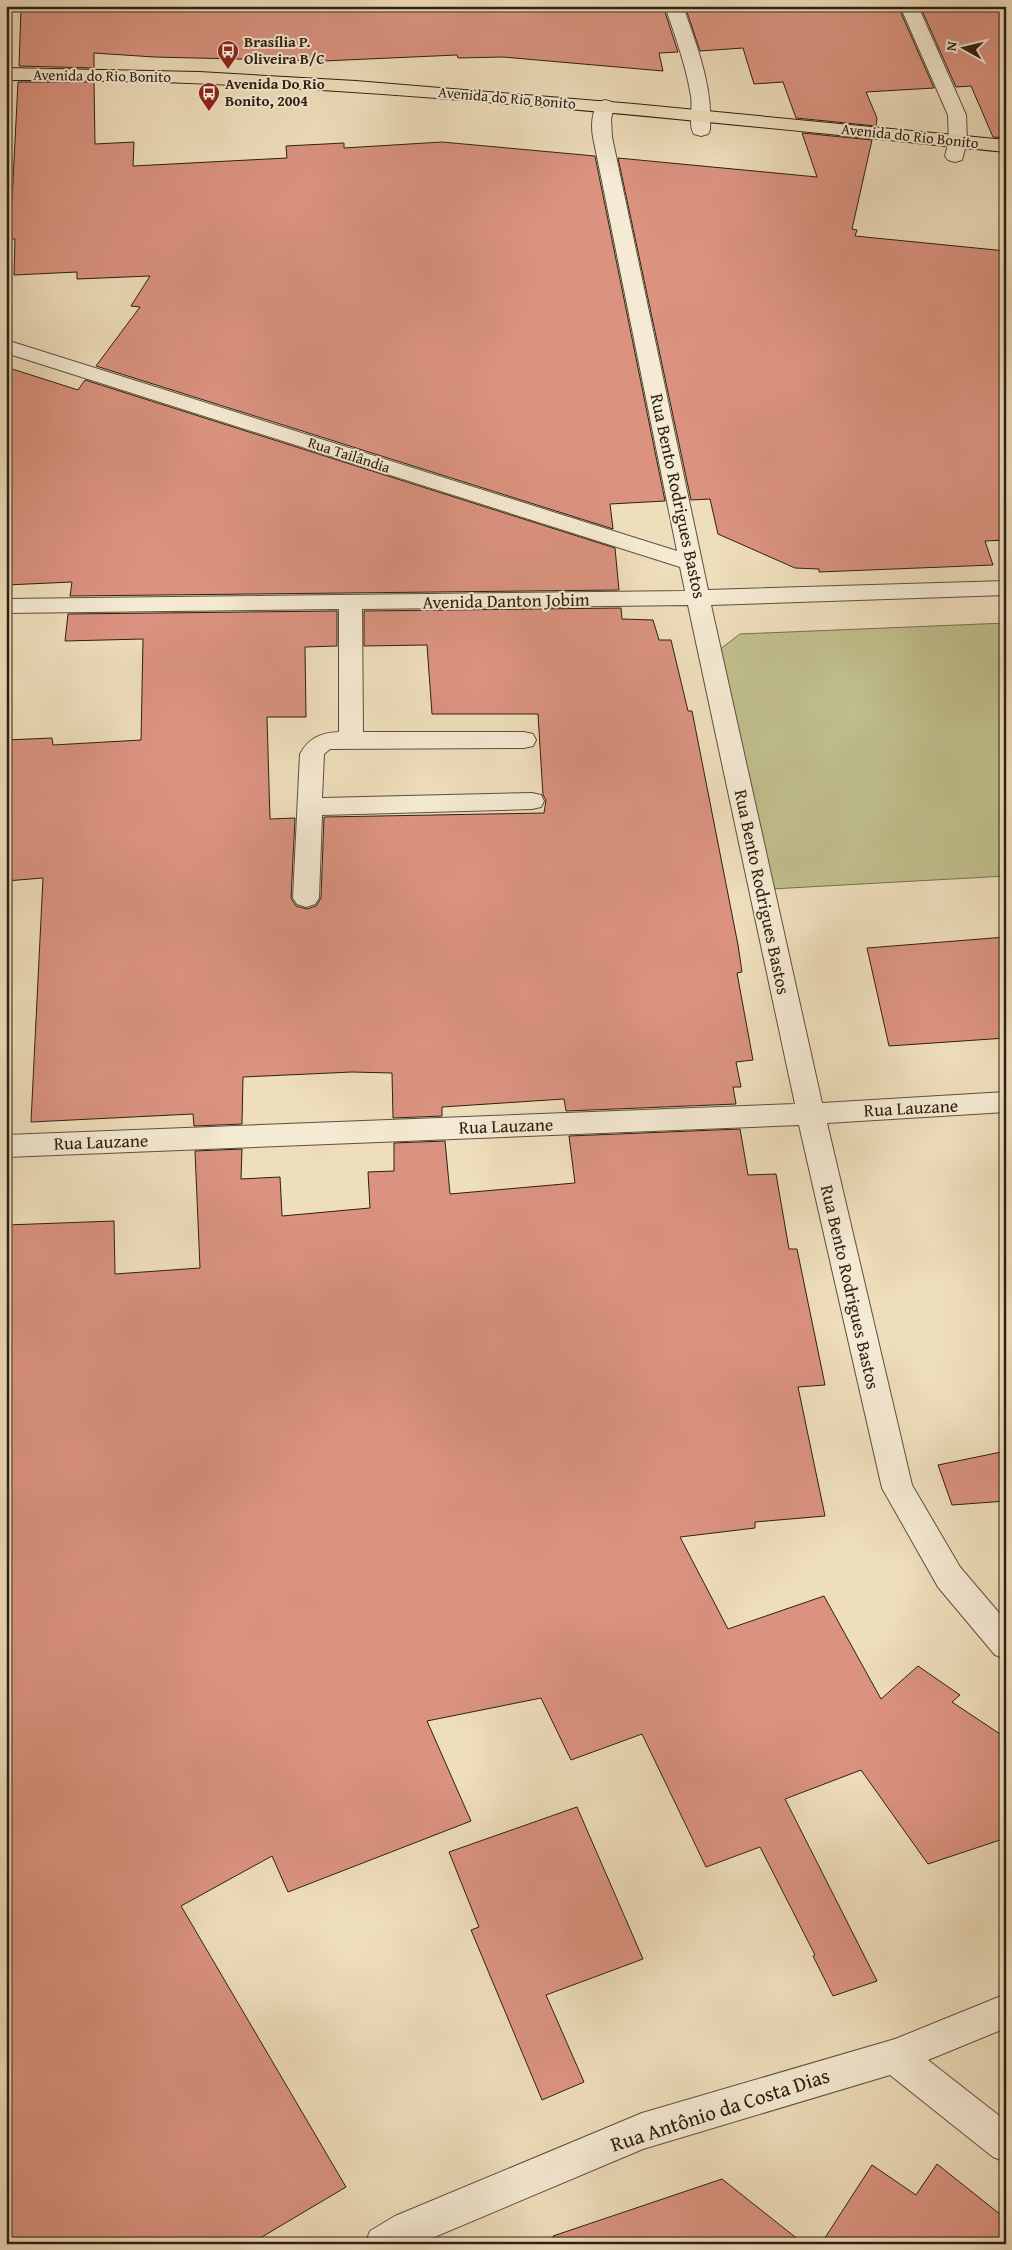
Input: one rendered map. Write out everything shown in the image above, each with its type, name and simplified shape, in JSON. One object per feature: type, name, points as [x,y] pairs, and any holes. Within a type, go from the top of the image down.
[{"type":"main road","name":"Avenida do Rio Bonito","points":[[6,74],[260,80],[426,91],[603,113],[957,148],[1006,146]]},
{"type":"main road","name":"Avenida do Rio Bonito","points":[[6,91],[43,92]]},
{"type":"main road","name":"Avenida do Rio Bonito","points":[[247,98],[603,113]]},
{"type":"main road","name":"Avenida do Rio Bonito","points":[[957,148],[1006,161]]},
{"type":"street","points":[[674,6],[701,95],[702,123]]},
{"type":"street","points":[[909,6],[957,115],[957,148]]},
{"type":"street","name":"Rua Bento Rodrigues Bastos","points":[[603,113],[600,135],[609,166],[698,598],[810,1114],[897,1488],[949,1577],[1006,1645]]},
{"type":"street","name":"Rua Tailândia","points":[[6,346],[692,563]]},
{"type":"street","name":"Avenida Danton Jobim","points":[[6,606],[698,598],[1006,588]]},
{"type":"street","points":[[351,602],[349,628],[351,740]]},
{"type":"street","points":[[306,898],[312,754],[315,747],[321,742],[351,740],[524,740]]},
{"type":"street","points":[[310,807],[532,801]]},
{"type":"street","name":"Rua Lauzane","points":[[6,1146],[810,1114],[1006,1102]]},
{"type":"street","name":"Rua Antônio da Costa Dias","points":[[383,2244],[408,2229],[642,2131],[895,2056],[1006,2011]]},
{"type":"street","points":[[895,2056],[1006,2144]]},
{"type":"shaded area","points":[[1006,623],[1006,876],[771,889],[719,650],[740,634]]},
{"type":"building","points":[[23,6],[663,6],[678,52],[659,53],[663,71],[503,57],[458,58],[457,55],[323,61],[154,57],[94,53],[94,68],[19,66],[21,9]]},
{"type":"building","points":[[685,6],[898,6],[934,88],[866,92],[877,118],[876,126],[796,118],[783,82],[754,84],[743,48],[700,51]]},
{"type":"building","points":[[920,6],[1006,6],[1006,138],[993,137],[971,86],[956,87]]},
{"type":"building","points":[[18,82],[94,82],[95,144],[134,142],[133,166],[287,158],[286,146],[344,143],[344,148],[442,142],[595,156],[665,501],[610,504],[613,529],[96,366],[140,307],[131,306],[150,276],[77,279],[77,272],[14,275],[15,239],[10,239]]},
{"type":"building","points":[[802,133],[872,140],[852,229],[857,230],[855,236],[1006,251],[1006,540],[985,541],[993,565],[819,572],[819,569],[795,568],[718,534],[710,499],[691,500],[618,158],[817,177]]},
{"type":"building","points":[[6,367],[78,390],[85,380],[615,548],[619,590],[70,596],[72,582],[6,585]]},
{"type":"building","points":[[621,608],[622,619],[653,620],[659,640],[671,640],[688,711],[692,711],[738,945],[742,972],[737,973],[753,1060],[736,1062],[741,1087],[733,1087],[736,1104],[566,1111],[564,1099],[442,1107],[442,1116],[393,1118],[392,1073],[352,1072],[243,1077],[242,1124],[194,1126],[193,1114],[31,1122],[43,878],[6,881],[6,740],[52,738],[53,745],[141,740],[143,639],[65,641],[68,614],[337,611],[337,646],[305,647],[306,717],[267,717],[270,819],[295,818],[291,898],[296,906],[307,909],[316,906],[321,898],[324,817],[544,813],[546,800],[543,795],[538,714],[432,714],[427,645],[364,646],[364,611]]},
{"type":"building","points":[[1006,937],[1006,1038],[889,1046],[867,948]]},
{"type":"building","points":[[740,1129],[748,1175],[776,1174],[789,1249],[797,1249],[825,1385],[798,1387],[825,1516],[755,1522],[755,1528],[680,1537],[728,1629],[824,1596],[881,1699],[918,1666],[960,1695],[952,1702],[1006,1738],[1006,1838],[928,1864],[861,1770],[785,1799],[877,1981],[833,1996],[813,1956],[815,1955],[760,1847],[706,1867],[642,1734],[571,1760],[541,1698],[427,1721],[471,1821],[288,1892],[272,1856],[181,1906],[346,2187],[250,2244],[6,2244],[6,1225],[114,1221],[115,1274],[200,1268],[195,1151],[242,1149],[241,1179],[280,1177],[282,1216],[370,1208],[368,1172],[394,1171],[394,1143],[445,1141],[450,1194],[575,1183],[569,1136]]},
{"type":"building","points":[[1006,1451],[1006,1501],[952,1505],[938,1465]]},
{"type":"building","points":[[577,1807],[643,1959],[546,1995],[584,2082],[542,2100],[471,1930],[479,1927],[449,1852]]},
{"type":"building","points":[[937,2164],[1006,2219],[1006,2244],[821,2244],[872,2165],[916,2195]]},
{"type":"building","points":[[722,2179],[804,2244],[555,2244],[553,2236]]},
{"type":"place","name":"Brasília P. Oliveira B/C","points":[[228,70]]},
{"type":"place","name":"Avenida Do Rio Bonito, 2004","points":[[209,112]]}]
